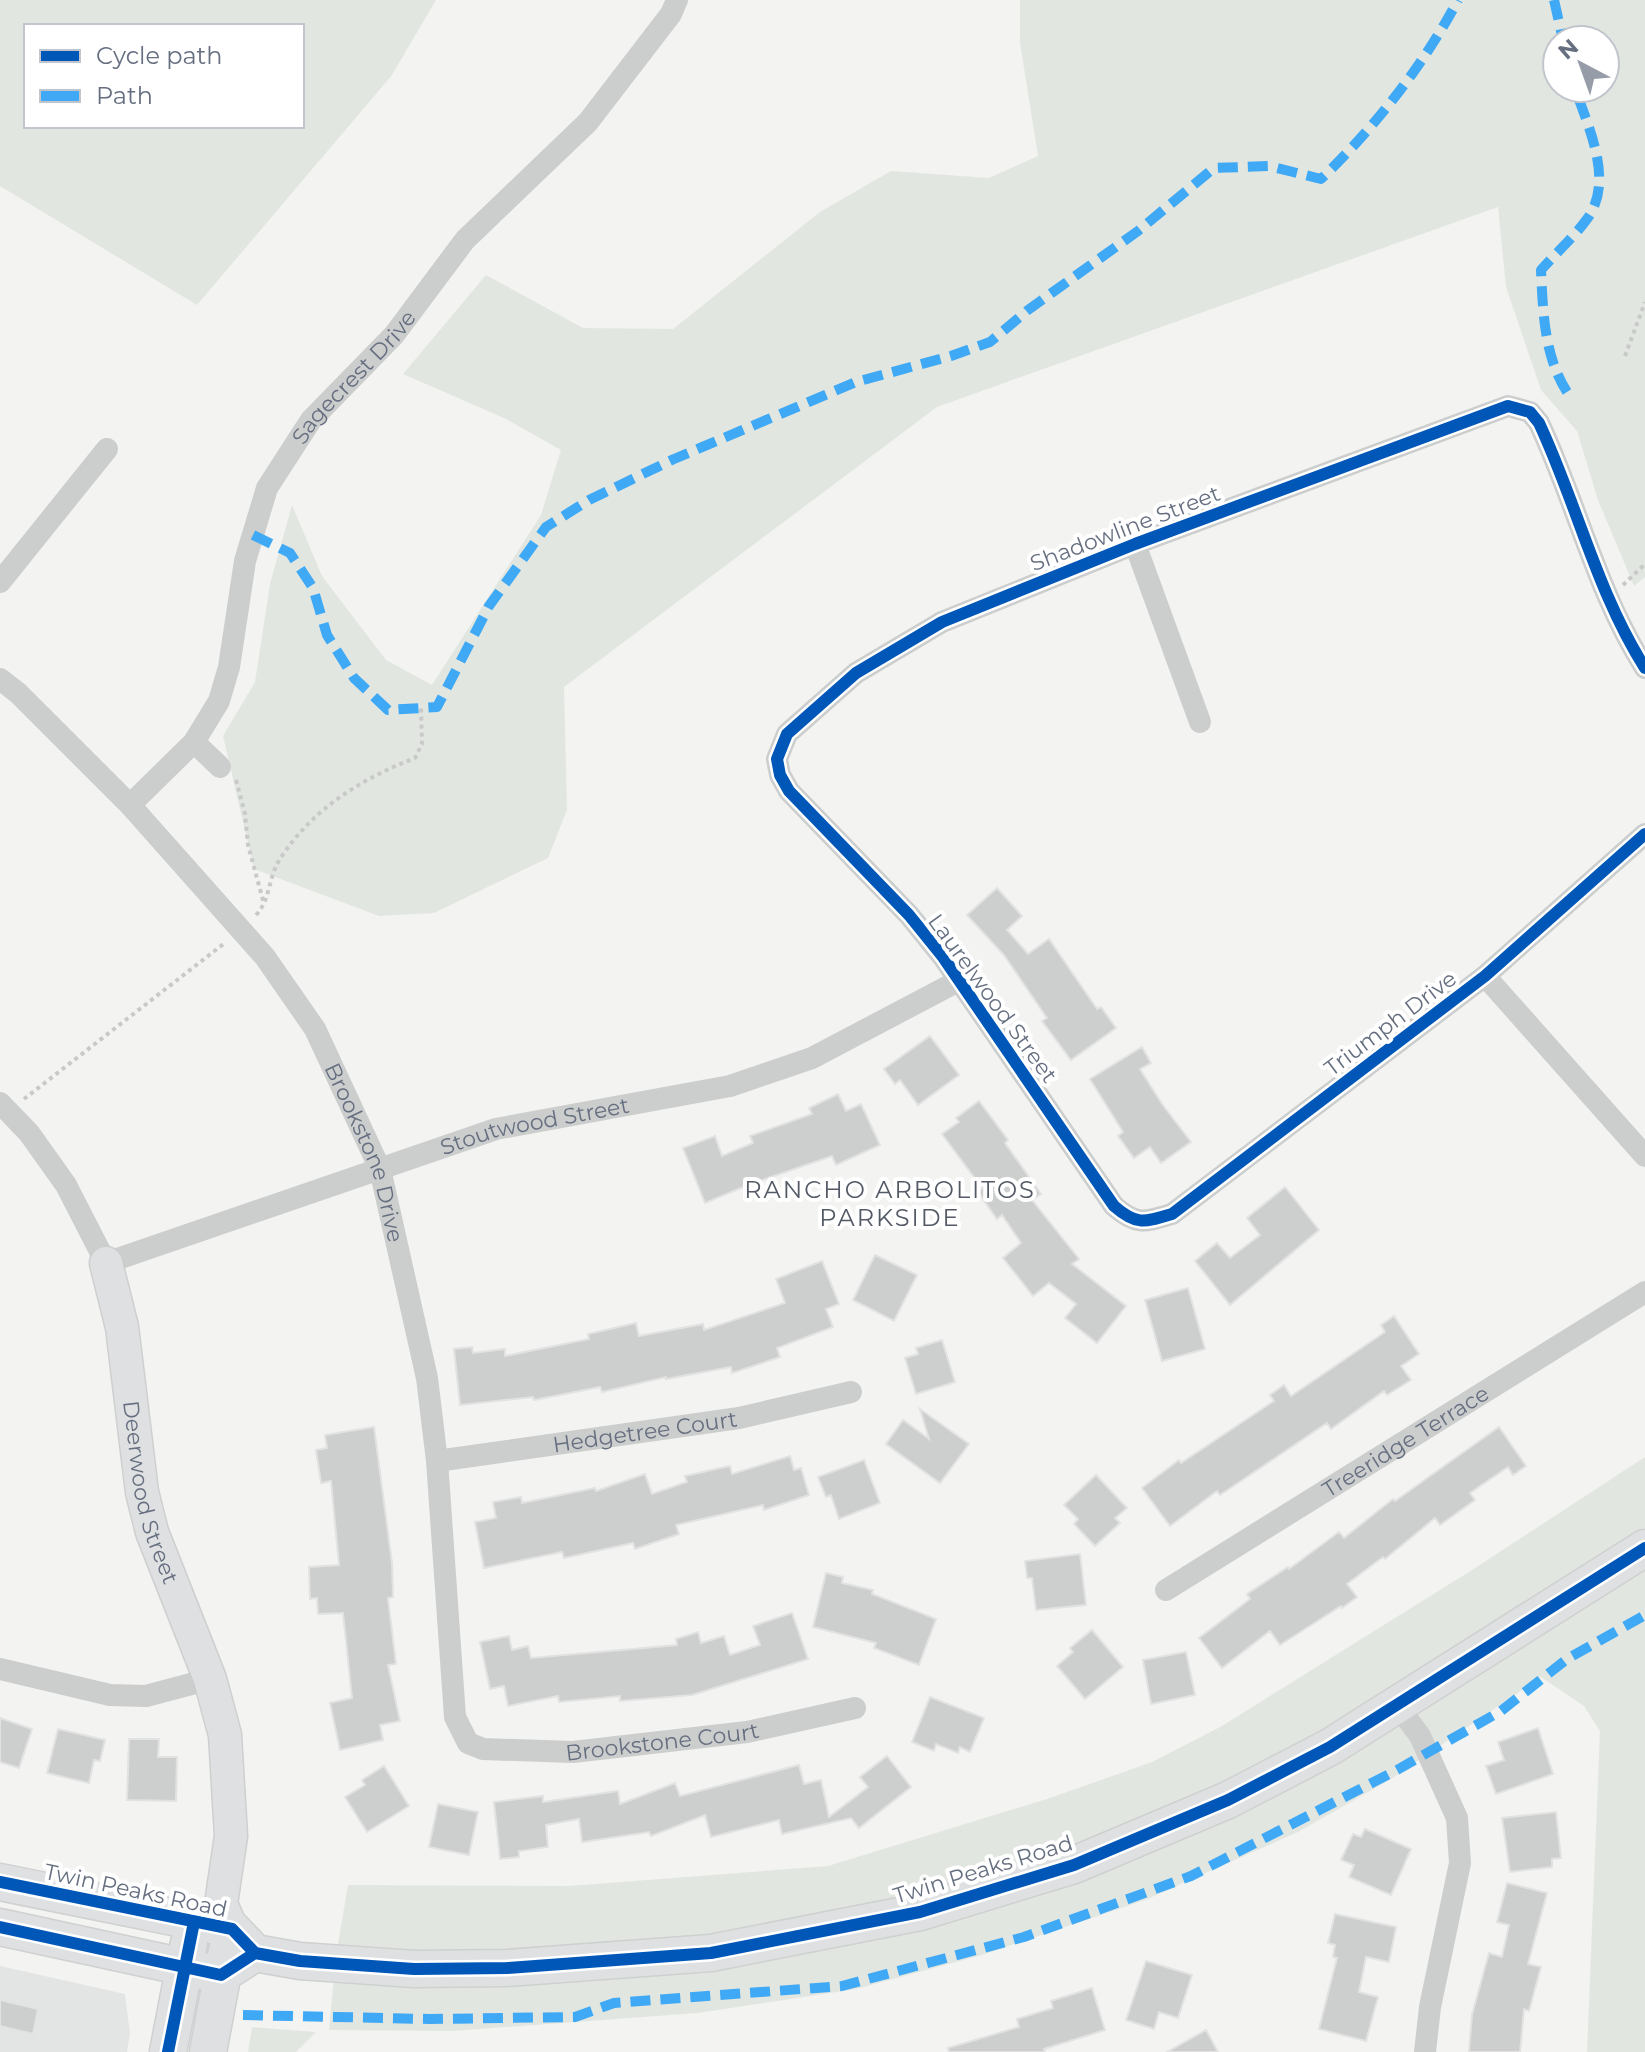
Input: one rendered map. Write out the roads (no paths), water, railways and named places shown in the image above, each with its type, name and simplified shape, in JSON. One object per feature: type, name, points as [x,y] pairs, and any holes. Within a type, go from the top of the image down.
[{"type":"main road","name":"Twin Peaks Road","points":[[0,1882],[226,1927],[300,1961],[414,1969],[507,1968],[711,1953],[920,1912],[1074,1865],[1228,1800],[1330,1747],[1645,1548]]},
{"type":"main road","points":[[0,1927],[221,1975]]},
{"type":"main road","points":[[168,2052],[184,1966],[226,1927]]},
{"type":"main road","points":[[208,2052],[226,1927]]},
{"type":"street","name":"Sagecrest Drive","points":[[130,805],[194,742],[219,701],[229,667],[245,561],[267,488],[311,420],[394,335],[465,240],[588,122],[671,14],[677,0]]},
{"type":"street","name":"Shadowline Street","points":[[777,759],[787,734],[856,673],[942,622],[1135,544],[1501,407],[1530,412],[1545,436],[1607,593],[1629,643],[1645,668]]},
{"type":"street","points":[[0,582],[107,449]]},
{"type":"street","points":[[1135,544],[1200,722]]},
{"type":"street","name":"Brookstone Drive","points":[[0,679],[18,693],[130,805],[265,957],[315,1029],[380,1169],[427,1378],[437,1461],[455,1717],[468,1743]]},
{"type":"street","points":[[194,742],[220,767]]},
{"type":"street","name":"Laurelwood Street","points":[[777,759],[780,775],[789,791],[909,915],[960,980],[1114,1206],[1124,1215],[1145,1222]]},
{"type":"street","name":"Triumph Drive","points":[[1145,1222],[1172,1214],[1485,976],[1645,834]]},
{"type":"street","points":[[1485,976],[1645,1156]]},
{"type":"street","name":"Stoutwood Street","points":[[106,1263],[496,1129],[730,1086],[812,1058],[960,980]]},
{"type":"street","name":"Deerwood Street","points":[[4,1107],[29,1133],[66,1185],[106,1263],[122,1327],[148,1519],[210,1679],[225,1735],[231,1797],[226,1927]]},
{"type":"street","name":"Treeridge Terrace","points":[[1166,1590],[1645,1292]]},
{"type":"street","name":"Hedgetree Court","points":[[437,1461],[739,1418],[851,1392]]},
{"type":"street","points":[[0,1669],[110,1695],[146,1696],[210,1679]]},
{"type":"street","points":[[1397,1705],[1420,1736],[1457,1818],[1460,1863],[1430,2007],[1425,2052]]},
{"type":"street","name":"Brookstone Court","points":[[468,1743],[483,1749],[573,1752],[747,1732],[855,1708]]},
{"type":"district","name":"RANCHO ARBOLITOS PARKSIDE","points":[[890,1204]]}]
